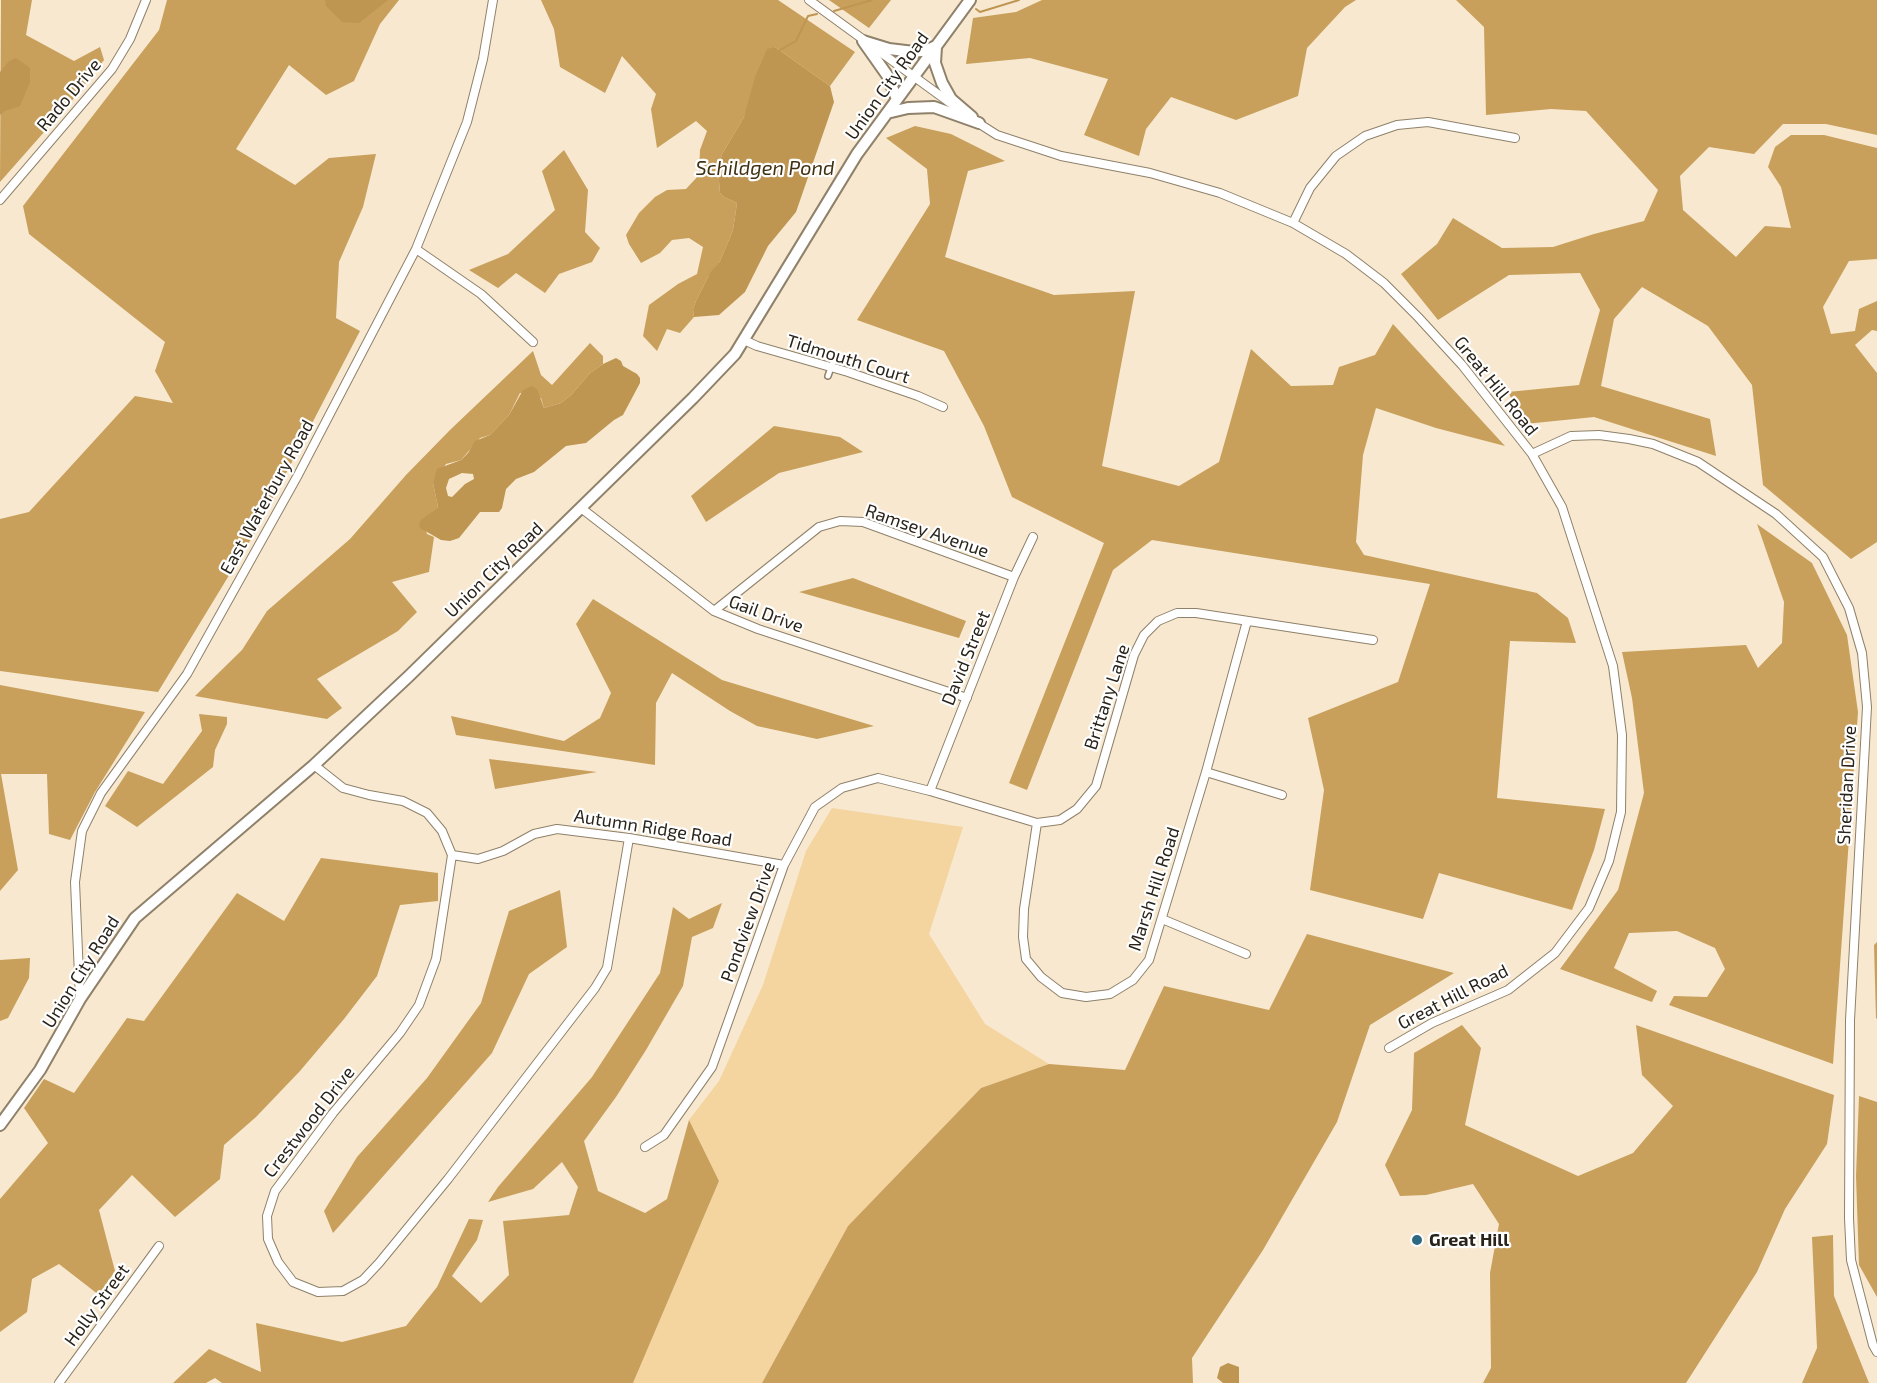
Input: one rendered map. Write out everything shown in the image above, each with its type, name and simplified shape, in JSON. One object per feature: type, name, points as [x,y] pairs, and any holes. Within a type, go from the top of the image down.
[{"type":"main road","name":"Union City Road","points":[[0,1125],[40,1070],[80,999],[135,918],[314,765],[581,508],[735,354],[840,181],[912,77],[970,0]]},
{"type":"main road","points":[[863,40],[889,49],[914,52],[927,50],[936,45]]},
{"type":"main road","points":[[863,40],[887,75],[897,99]]},
{"type":"main road","points":[[936,45],[935,63],[942,83],[951,99],[979,123]]},
{"type":"main road","points":[[887,113],[908,108],[933,107],[979,123]]},
{"type":"street","name":"Rado Drive","points":[[0,200],[112,69],[130,39],[146,0]]},
{"type":"street","name":"East Waterbury Road","points":[[80,999],[75,882],[82,831],[101,793],[187,674],[298,475],[416,249],[467,122],[483,59],[493,0]]},
{"type":"street","name":"Great Hill Road","points":[[809,0],[912,77],[997,135],[1060,156],[1150,173],[1220,194],[1293,223],[1346,254],[1400,298],[1462,365],[1532,454],[1562,507],[1613,666],[1622,735],[1621,812],[1609,861],[1589,908],[1555,952],[1508,990],[1432,1023],[1389,1048]]},
{"type":"street","points":[[1293,223],[1310,188],[1336,156],[1365,136],[1397,125],[1428,122],[1515,138]]},
{"type":"street","points":[[416,249],[481,294],[533,342]]},
{"type":"street","name":"Tidmouth Court","points":[[744,340],[757,346],[832,363],[943,407]]},
{"type":"street","points":[[828,376],[832,363]]},
{"type":"street","name":"Sheridan Drive","points":[[1532,454],[1571,436],[1599,435],[1653,444],[1698,462],[1776,514],[1823,557],[1849,608],[1862,653],[1867,707],[1850,1020],[1849,1218],[1851,1260],[1873,1345],[1877,1352]]},
{"type":"street","name":"Gail Drive","points":[[581,508],[714,611],[758,629],[967,698]]},
{"type":"street","name":"Ramsey Avenue","points":[[714,611],[819,527],[840,521],[863,522],[1014,577]]},
{"type":"street","name":"David Street","points":[[930,791],[1014,577],[1033,537]]},
{"type":"street","name":"Brittany Lane","points":[[930,791],[1037,823],[1060,820],[1077,809],[1096,786],[1134,656],[1144,634],[1158,621],[1177,613],[1196,613],[1373,640]]},
{"type":"street","name":"Marsh Hill Road","points":[[1037,823],[1024,909],[1023,937],[1026,959],[1041,977],[1062,993],[1086,997],[1110,993],[1133,980],[1149,960],[1206,772],[1247,621]]},
{"type":"street","points":[[314,765],[343,788],[403,801],[427,813],[442,831],[452,855]]},
{"type":"street","points":[[1206,772],[1282,795]]},
{"type":"street","name":"Pondview Drive","points":[[645,1147],[664,1135],[712,1067],[784,865],[815,807],[842,788],[878,778],[930,791]]},
{"type":"street","name":"Autumn Ridge Road","points":[[452,855],[478,859],[503,851],[534,834],[557,829],[629,838],[784,865]]},
{"type":"street","name":"Crestwood Drive","points":[[452,855],[436,959],[419,1005],[400,1033],[333,1113],[275,1191],[267,1216],[268,1239],[278,1262],[293,1282],[318,1292],[343,1292],[363,1280],[379,1263],[448,1179],[595,988],[607,968],[629,838]]},
{"type":"street","points":[[1162,919],[1246,954]]},
{"type":"street","name":"Holly Street","points":[[59,1383],[159,1246]]},
{"type":"shaded area","points":[[1,0],[32,0],[26,35],[74,61],[100,47],[104,60],[75,97],[0,182]]},
{"type":"shaded area","points":[[167,0],[399,0],[380,24],[354,81],[326,95],[289,65],[236,149],[295,185],[329,158],[376,154],[363,207],[339,262],[336,318],[360,331],[256,531],[158,692],[0,671],[0,519],[29,512],[135,396],[173,403],[155,371],[165,342],[29,234],[23,206],[159,30]]},
{"type":"shaded area","points":[[541,0],[778,0],[855,52],[830,86],[775,47],[744,117],[722,154],[718,169],[720,193],[737,203],[733,230],[720,261],[708,277],[696,301],[693,309],[694,317],[680,333],[667,329],[657,351],[643,336],[649,305],[678,284],[697,274],[703,247],[689,238],[672,240],[660,253],[641,263],[626,235],[639,213],[655,197],[667,190],[686,189],[699,175],[700,150],[707,131],[696,121],[657,148],[651,109],[656,94],[622,56],[605,93],[560,67],[554,29]]},
{"type":"shaded area","points":[[829,0],[891,0],[869,28]]},
{"type":"shaded area","points":[[1042,0],[1356,0],[1345,7],[1307,48],[1298,96],[1236,120],[1171,97],[1146,129],[1139,156],[1084,135],[1108,79],[1030,58],[966,64],[973,18],[1016,12]]},
{"type":"shaded area","points":[[1456,0],[1877,0],[1877,135],[1826,124],[1783,124],[1754,154],[1709,147],[1680,176],[1683,210],[1736,257],[1765,226],[1791,228],[1781,187],[1768,167],[1775,147],[1791,135],[1824,135],[1877,148],[1877,259],[1849,261],[1823,307],[1831,334],[1855,331],[1859,309],[1877,301],[1877,331],[1872,330],[1855,345],[1877,373],[1877,542],[1851,559],[1763,485],[1752,385],[1708,326],[1642,287],[1614,319],[1601,386],[1710,419],[1716,456],[1594,417],[1525,424],[1508,392],[1579,385],[1600,310],[1580,273],[1509,275],[1438,320],[1401,274],[1437,244],[1453,218],[1502,248],[1553,247],[1644,221],[1658,190],[1586,111],[1551,109],[1486,115],[1484,27]]},
{"type":"shaded area","points":[[915,126],[951,134],[1005,161],[968,171],[945,257],[1054,295],[1135,291],[1102,466],[1179,486],[1219,462],[1251,349],[1291,386],[1333,385],[1339,367],[1375,355],[1393,324],[1505,446],[1436,428],[1376,408],[1363,455],[1356,542],[1364,555],[1537,593],[1568,618],[1576,643],[1510,641],[1497,798],[1605,809],[1594,850],[1572,910],[1439,873],[1423,919],[1310,890],[1324,790],[1308,718],[1398,682],[1430,584],[1152,540],[1113,570],[1027,790],[1009,783],[1104,543],[1012,497],[984,426],[944,351],[857,320],[930,204],[927,169],[886,138]]},
{"type":"shaded area","points":[[564,150],[588,190],[585,232],[600,248],[592,262],[559,274],[545,293],[516,273],[498,288],[469,270],[508,254],[555,210],[542,171]]},
{"type":"shaded area","points":[[590,343],[603,356],[603,364],[590,373],[571,395],[561,403],[544,408],[541,398],[520,393],[509,415],[490,435],[480,438],[461,460],[446,464],[433,483],[438,507],[423,519],[427,534],[434,537],[429,572],[392,582],[417,612],[398,631],[317,679],[342,708],[327,719],[195,696],[242,650],[267,611],[350,539],[406,475],[533,351],[541,375],[552,385]]},
{"type":"shaded area","points":[[774,426],[840,437],[863,452],[779,473],[706,522],[691,496]]},
{"type":"shaded area","points":[[1757,524],[1812,563],[1847,635],[1858,712],[1833,1064],[1669,1005],[1674,996],[1707,997],[1725,969],[1715,948],[1677,931],[1629,933],[1614,968],[1657,991],[1652,1002],[1560,969],[1618,890],[1644,793],[1632,698],[1622,652],[1746,645],[1758,668],[1782,643],[1784,602]]},
{"type":"shaded area","points":[[853,578],[966,621],[959,638],[799,592]]},
{"type":"shaded area","points":[[593,599],[722,680],[874,726],[817,739],[757,726],[672,673],[656,703],[655,765],[456,735],[451,716],[564,741],[600,718],[611,693],[576,624]]},
{"type":"shaded area","points":[[0,685],[145,712],[95,792],[70,840],[49,834],[47,774],[1,774],[18,870],[0,891]]},
{"type":"shaded area","points":[[199,714],[227,717],[227,724],[215,750],[213,767],[137,827],[105,806],[128,771],[163,784],[202,731]]},
{"type":"shaded area","points":[[489,759],[597,772],[495,789]]},
{"type":"shaded area","points":[[832,808],[963,827],[929,934],[985,1024],[1049,1064],[981,1088],[848,1226],[762,1383],[633,1383],[719,1181],[689,1120],[719,1081],[763,985],[806,851]]},
{"type":"shaded area","points":[[321,858],[438,873],[438,901],[400,905],[377,976],[300,1071],[256,1117],[224,1145],[220,1179],[175,1217],[132,1175],[99,1210],[115,1271],[99,1295],[59,1264],[32,1279],[27,1312],[0,1332],[0,1199],[48,1143],[24,1108],[44,1079],[74,1093],[127,1018],[144,1021],[237,893],[284,921]]},
{"type":"shaded area","points":[[560,890],[567,947],[529,974],[492,1053],[333,1233],[324,1211],[357,1157],[427,1078],[481,1003],[509,911]]},
{"type":"shaded area","points":[[722,903],[713,928],[692,937],[683,986],[616,1097],[584,1141],[598,1191],[645,1213],[667,1199],[689,1120],[719,1181],[633,1383],[222,1383],[215,1378],[206,1383],[173,1383],[209,1349],[261,1372],[256,1323],[342,1342],[406,1326],[437,1287],[469,1219],[483,1220],[477,1240],[452,1276],[481,1303],[509,1275],[503,1221],[569,1215],[578,1187],[562,1162],[533,1189],[488,1202],[498,1187],[592,1077],[660,973],[673,907],[689,919]]},
{"type":"shaded area","points":[[1307,934],[1454,973],[1370,1025],[1337,1122],[1263,1250],[1192,1358],[1193,1383],[762,1383],[848,1226],[981,1088],[1049,1064],[1125,1070],[1164,986],[1269,1010]]},
{"type":"shaded area","points":[[1877,942],[1877,1018],[1876,1019],[1874,945]]},
{"type":"shaded area","points":[[30,958],[29,978],[8,1018],[0,1021],[0,960]]},
{"type":"shaded area","points":[[1462,1025],[1481,1048],[1465,1125],[1578,1176],[1633,1153],[1673,1106],[1642,1075],[1636,1025],[1834,1095],[1827,1144],[1785,1209],[1757,1272],[1686,1383],[1483,1383],[1491,1368],[1490,1273],[1499,1224],[1473,1184],[1426,1195],[1400,1196],[1385,1165],[1412,1110],[1414,1053]]},
{"type":"shaded area","points":[[1859,1096],[1877,1102],[1877,1297],[1859,1265],[1856,1176]]},
{"type":"shaded area","points":[[1833,1235],[1834,1296],[1869,1383],[1802,1383],[1817,1348],[1812,1237]]},
{"type":"water","points":[[325,0],[388,0],[359,23],[342,22],[326,6]]},
{"type":"water","name":"Schildgen Pond","points":[[775,47],[830,86],[834,102],[796,212],[768,246],[745,292],[719,315],[694,317],[693,309],[696,301],[710,273],[720,261],[733,230],[737,203],[720,193],[718,169],[722,154],[744,117],[755,77],[767,49]]},
{"type":"water","points":[[16,58],[30,68],[30,82],[20,106],[0,115],[0,72],[9,61]]},
{"type":"water","points":[[616,358],[640,378],[640,383],[623,415],[586,443],[566,446],[534,472],[516,479],[506,489],[499,512],[480,512],[459,538],[450,541],[441,540],[420,528],[419,523],[422,519],[438,507],[433,483],[437,469],[461,460],[475,441],[490,435],[509,415],[523,390],[532,386],[537,389],[544,408],[561,403],[590,373]],"holes":[[[462,473],[473,474],[474,479],[465,484],[452,497],[448,496],[446,488],[449,479]]]},
{"type":"water","points":[[1228,1363],[1239,1367],[1239,1383],[1223,1383],[1217,1378],[1220,1367]]},
{"type":"waterway","points":[[834,11],[872,0]]},
{"type":"waterway","points":[[976,9],[980,12],[1019,0]]},
{"type":"waterway","points":[[780,50],[796,41],[808,16],[817,14]]},
{"type":"place","name":"Great Hill","points":[[1417,1240]]}]
